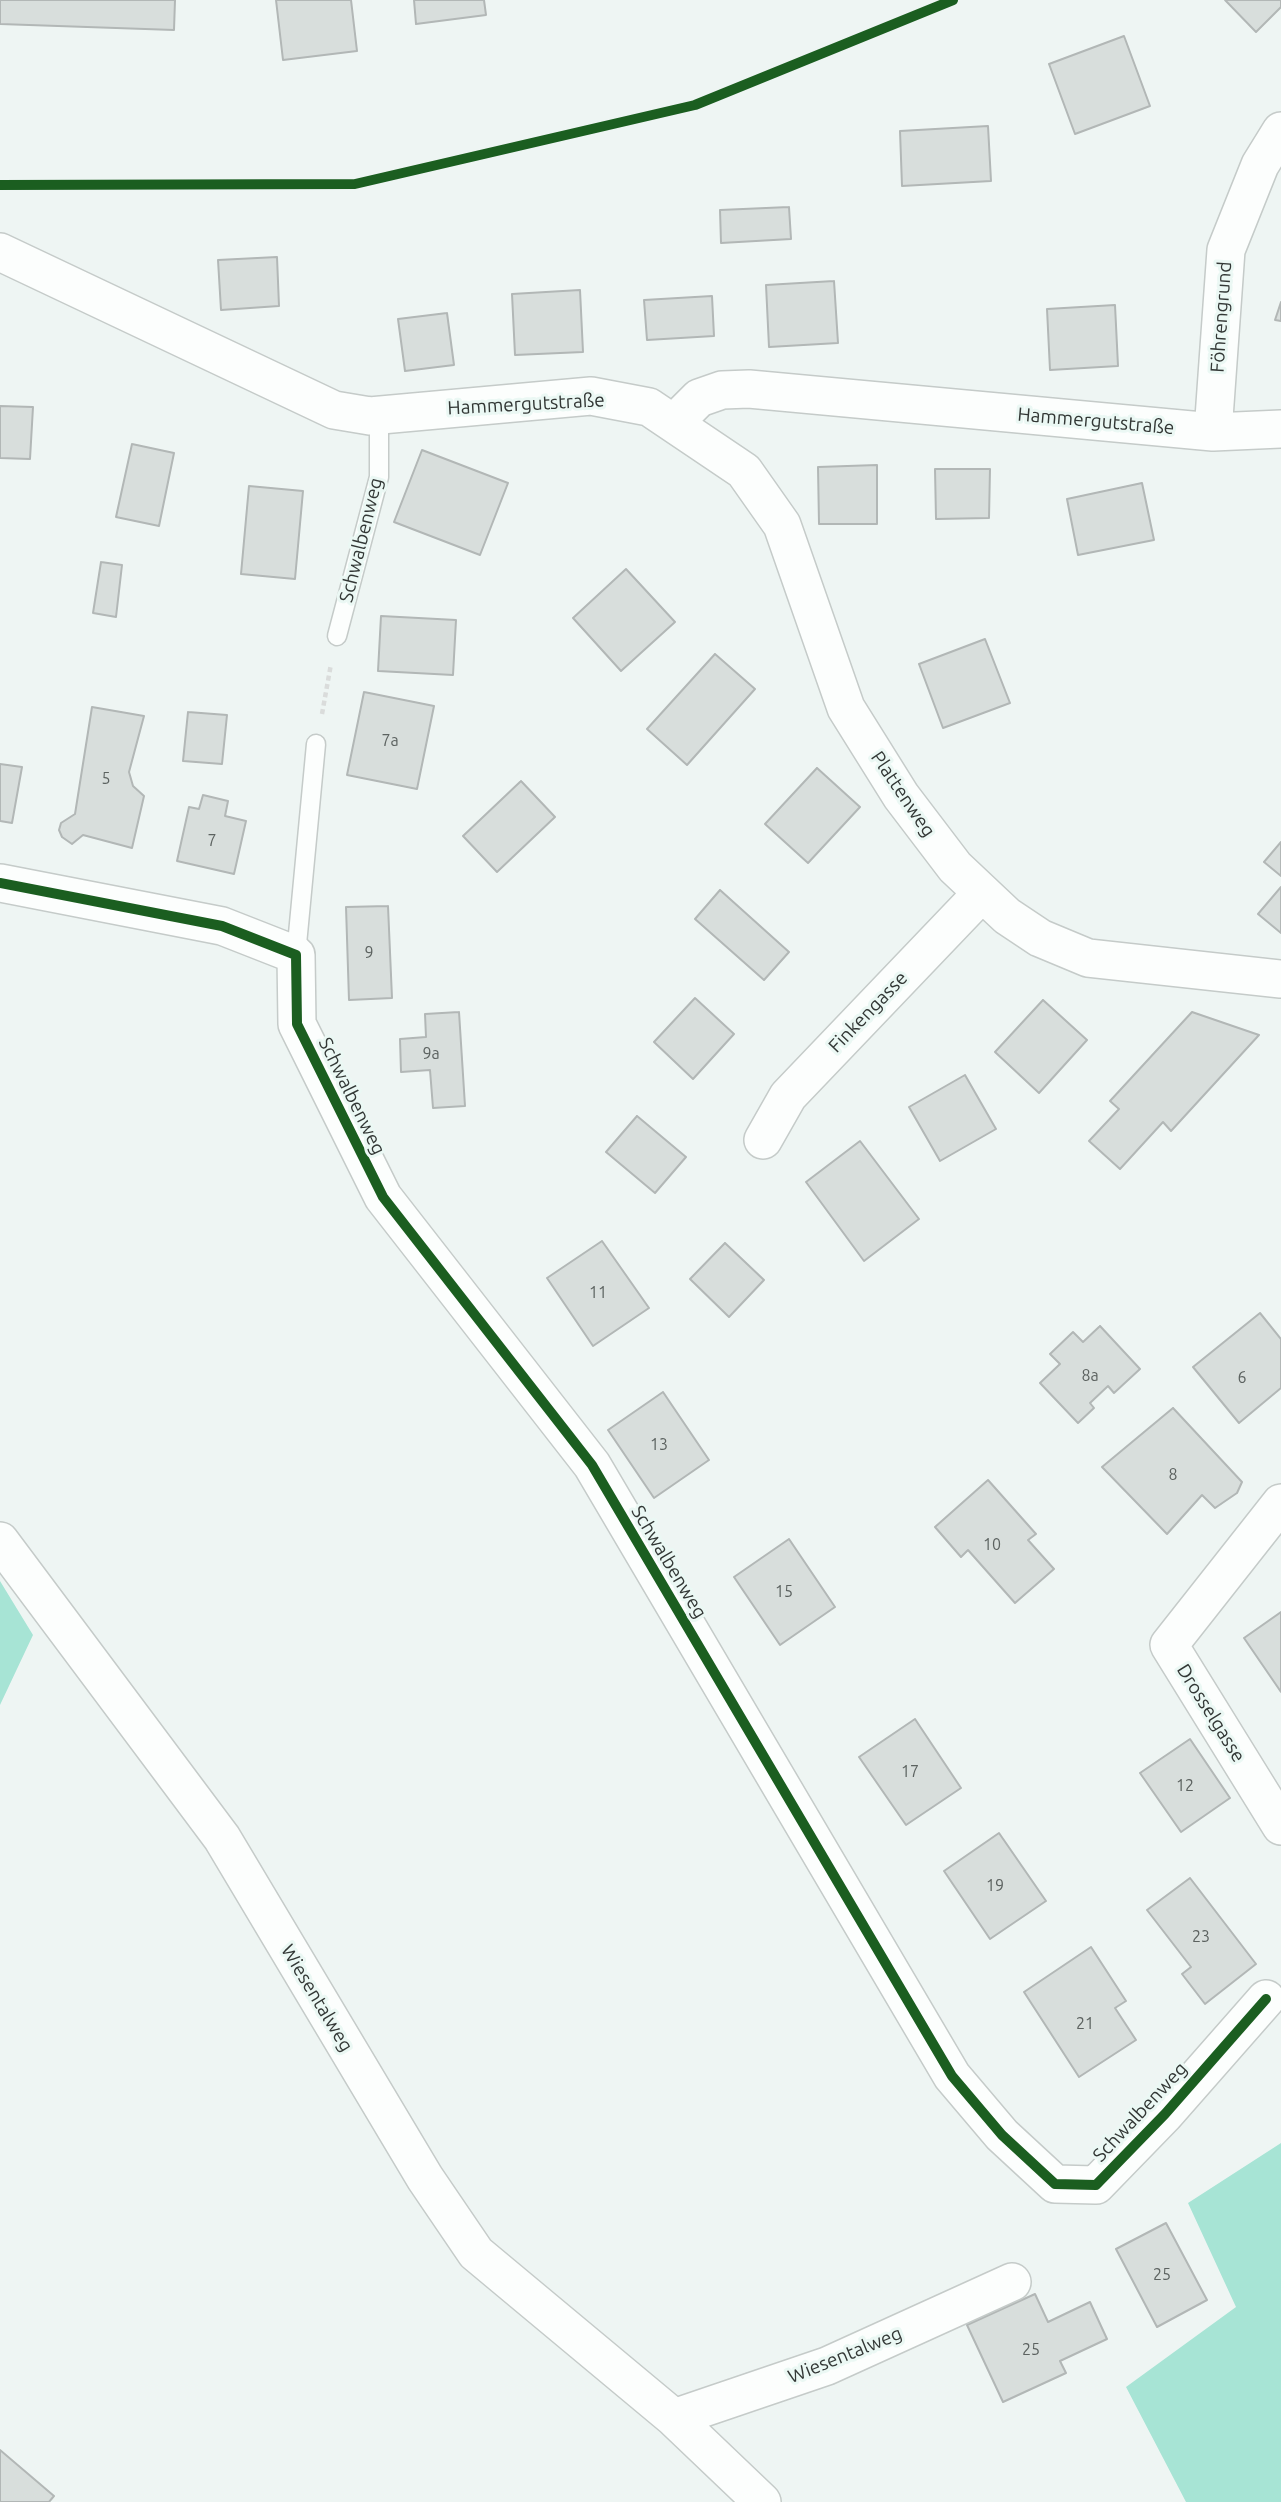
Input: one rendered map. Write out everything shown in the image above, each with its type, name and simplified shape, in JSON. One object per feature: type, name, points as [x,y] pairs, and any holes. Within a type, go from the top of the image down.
[{"type":"street","name":"Föhrengrund","points":[[1213,432],[1226,250],[1260,165],[1281,131]]},
{"type":"street","name":"Hammergutstraße","points":[[0,252],[334,411],[379,416],[591,397],[649,407],[675,422],[699,398],[722,390],[749,389],[1213,432],[1281,429]]},
{"type":"street","name":"Plattenweg","points":[[675,422],[744,471],[782,525],[846,708],[901,796],[955,867],[1007,916],[1040,938],[1088,958],[1281,979]]},
{"type":"street","points":[[0,883],[222,926],[296,955]]},
{"type":"street","name":"Finkengasse","points":[[763,1140],[788,1096],[982,893]]},
{"type":"street","name":"Schwalbenweg","points":[[296,955],[297,1024],[383,1198],[592,1465],[952,2076],[1002,2135],[1055,2184],[1096,2185],[1165,2114],[1266,1998]]},
{"type":"street","name":"Drosselgasse","points":[[1281,1503],[1169,1645],[1281,1826]]},
{"type":"street","name":"Wiesentalweg","points":[[0,1541],[222,1838],[425,2178],[476,2253],[674,2418],[762,2502]]},
{"type":"street","name":"Wiesentalweg","points":[[674,2418],[827,2367],[1012,2282]]},
{"type":"lane","name":"Schwalbenweg","points":[[337,636],[379,477],[379,416]]},
{"type":"lane","name":"Schwalbenweg","points":[[296,955],[316,744]]},
{"type":"path","points":[[316,744],[337,636]]},
{"type":"green space","points":[[0,1581],[33,1635],[0,1705]]},
{"type":"green space","points":[[1281,2143],[1281,2502],[1186,2502],[1126,2387],[1236,2307],[1188,2203]]},
{"type":"building","points":[[0,0],[175,0],[174,30],[0,24]]},
{"type":"building","points":[[276,0],[351,0],[357,51],[283,60]]},
{"type":"building","points":[[414,0],[484,0],[486,15],[416,24]]},
{"type":"building","points":[[1225,0],[1281,0],[1281,7],[1256,32]]},
{"type":"building","points":[[1124,36],[1150,106],[1075,134],[1049,64]]},
{"type":"building","points":[[988,126],[991,181],[902,186],[900,131]]},
{"type":"building","points":[[789,207],[791,239],[721,243],[720,210]]},
{"type":"building","points":[[277,257],[279,306],[221,310],[218,260]]},
{"type":"building","points":[[834,281],[838,343],[769,347],[766,285]]},
{"type":"building","points":[[580,290],[583,352],[515,355],[512,294]]},
{"type":"building","points":[[712,296],[714,336],[647,340],[644,300]]},
{"type":"building","points":[[1281,302],[1281,321],[1275,320]]},
{"type":"building","points":[[1115,305],[1118,366],[1050,370],[1047,309]]},
{"type":"building","points":[[447,313],[454,365],[405,371],[398,319]]},
{"type":"building","points":[[0,406],[33,407],[30,459],[0,458]]},
{"type":"building","points":[[132,444],[174,453],[159,526],[116,517]]},
{"type":"building","points":[[422,450],[508,483],[480,555],[394,522]]},
{"type":"building","points":[[877,465],[877,524],[819,524],[818,467]]},
{"type":"building","points":[[935,469],[990,469],[989,518],[936,519]]},
{"type":"building","points":[[1142,483],[1154,540],[1078,555],[1067,499]]},
{"type":"building","points":[[249,486],[303,491],[295,579],[241,574]]},
{"type":"building","points":[[101,562],[122,565],[116,617],[93,613]]},
{"type":"building","points":[[626,569],[675,622],[621,671],[573,618]]},
{"type":"building","points":[[381,616],[456,620],[453,675],[378,671]]},
{"type":"building","points":[[985,639],[1010,703],[943,728],[919,664]]},
{"type":"building","points":[[715,654],[755,689],[687,765],[647,729]]},
{"type":"building","points":[[364,692],[434,706],[417,789],[347,775]]},
{"type":"building","points":[[92,707],[144,716],[129,772],[133,786],[144,796],[132,848],[83,835],[72,844],[62,837],[59,830],[61,823],[75,814]]},
{"type":"building","points":[[188,712],[227,715],[222,764],[183,761]]},
{"type":"building","points":[[0,764],[22,767],[12,823],[0,821]]},
{"type":"building","points":[[817,768],[860,807],[808,863],[765,824]]},
{"type":"building","points":[[521,781],[555,817],[497,872],[463,836]]},
{"type":"building","points":[[203,795],[228,801],[225,816],[246,821],[234,874],[177,861],[189,807],[199,809]]},
{"type":"building","points":[[1281,842],[1281,876],[1264,862]]},
{"type":"building","points":[[1281,887],[1281,933],[1258,914]]},
{"type":"building","points":[[720,890],[789,952],[764,980],[695,919]]},
{"type":"building","points":[[388,906],[392,998],[349,1000],[346,907]]},
{"type":"building","points":[[695,998],[734,1034],[693,1079],[654,1042]]},
{"type":"building","points":[[1043,1000],[1087,1040],[1039,1093],[995,1052]]},
{"type":"building","points":[[459,1012],[465,1106],[433,1108],[430,1070],[401,1072],[400,1039],[426,1037],[425,1014]]},
{"type":"building","points":[[1192,1012],[1259,1035],[1171,1131],[1163,1122],[1120,1169],[1089,1141],[1119,1109],[1110,1101]]},
{"type":"building","points":[[965,1075],[996,1129],[940,1161],[909,1107]]},
{"type":"building","points":[[637,1116],[686,1157],[655,1193],[606,1152]]},
{"type":"building","points":[[860,1141],[919,1219],[864,1261],[806,1182]]},
{"type":"building","points":[[602,1241],[649,1308],[593,1346],[547,1278]]},
{"type":"building","points":[[725,1243],[764,1280],[729,1317],[690,1279]]},
{"type":"building","points":[[1260,1313],[1281,1339],[1281,1388],[1239,1423],[1193,1367]]},
{"type":"building","points":[[1100,1326],[1140,1369],[1114,1393],[1108,1386],[1090,1403],[1094,1408],[1078,1423],[1040,1383],[1060,1364],[1050,1354],[1073,1332],[1083,1342]]},
{"type":"building","points":[[663,1392],[709,1460],[654,1498],[608,1430]]},
{"type":"building","points":[[1173,1408],[1242,1482],[1237,1493],[1215,1508],[1202,1495],[1167,1534],[1102,1467]]},
{"type":"building","points":[[988,1480],[1036,1534],[1028,1540],[1054,1569],[1015,1603],[968,1550],[961,1557],[935,1527]]},
{"type":"building","points":[[789,1539],[835,1607],[780,1645],[734,1577]]},
{"type":"building","points":[[1281,1612],[1281,1692],[1244,1638]]},
{"type":"building","points":[[915,1719],[961,1788],[906,1825],[859,1757]]},
{"type":"building","points":[[1190,1739],[1230,1798],[1181,1832],[1140,1773]]},
{"type":"building","points":[[999,1833],[1046,1901],[990,1939],[944,1871]]},
{"type":"building","points":[[1190,1878],[1256,1964],[1205,2004],[1182,1974],[1191,1967],[1147,1910]]},
{"type":"building","points":[[1091,1947],[1126,2001],[1115,2008],[1136,2040],[1079,2077],[1024,1992]]},
{"type":"building","points":[[1166,2223],[1207,2300],[1157,2327],[1116,2249]]},
{"type":"building","points":[[1035,2294],[1048,2322],[1090,2302],[1107,2339],[1060,2361],[1066,2373],[1003,2402],[967,2325]]},
{"type":"building","points":[[0,2450],[54,2496],[49,2502],[0,2502]]},
{"type":"cycle path","points":[[0,185],[355,184],[695,105],[953,0]]},
{"type":"cycle path","points":[[0,883],[222,926],[296,955],[297,1024],[383,1197],[592,1465],[952,2076],[1002,2135],[1055,2184],[1096,2185],[1165,2114],[1266,1999]]}]
